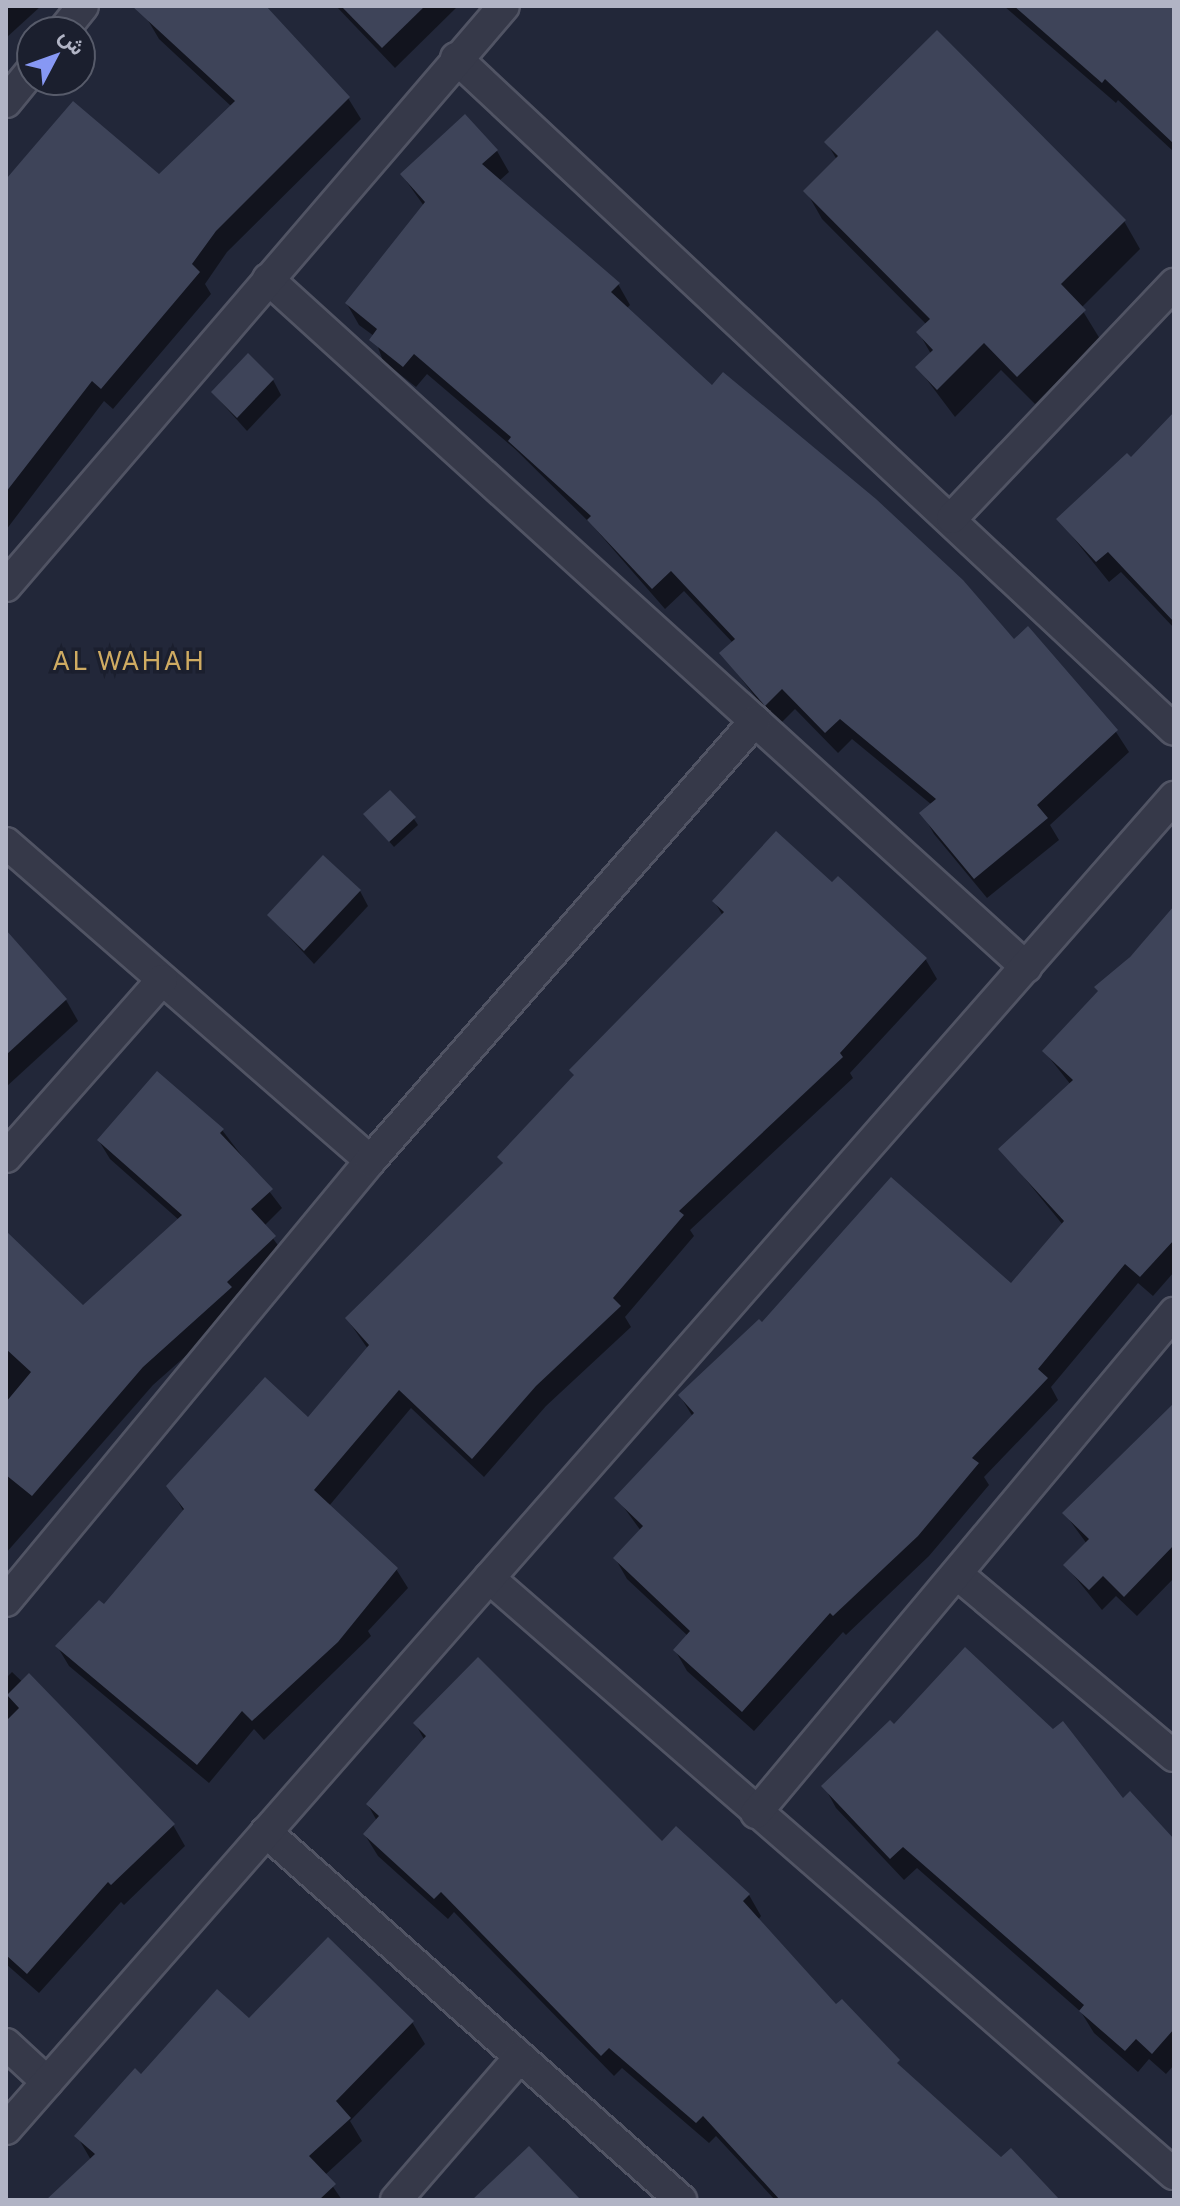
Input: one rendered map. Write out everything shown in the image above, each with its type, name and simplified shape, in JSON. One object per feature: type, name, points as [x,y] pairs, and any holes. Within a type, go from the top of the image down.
[{"type":"street","points":[[6,586],[456,58],[504,6]]},
{"type":"street","points":[[456,58],[952,518],[1174,730]]},
{"type":"street","points":[[268,279],[1026,967]]},
{"type":"street","points":[[952,518],[1174,284]]},
{"type":"street","points":[[6,1601],[370,1161],[755,721]]},
{"type":"street","points":[[6,2129],[1174,797]]},
{"type":"street","points":[[6,843],[370,1161]]},
{"type":"street","points":[[6,1157],[162,980]]},
{"type":"street","points":[[756,1813],[1174,1313]]},
{"type":"street","points":[[957,1574],[1174,1756]]},
{"type":"street","points":[[489,1578],[1174,2174]]},
{"type":"street","points":[[266,1832],[681,2200]]},
{"type":"street","points":[[6,2044],[47,2082]]},
{"type":"street","points":[[396,2200],[520,2057]]},
{"type":"building","points":[[132,6],[266,6],[350,97],[216,231],[192,264],[200,272],[101,389],[92,381],[6,492],[6,179],[73,101],[159,174],[235,101]]},
{"type":"building","points":[[341,6],[425,6],[382,48]]},
{"type":"building","points":[[1014,6],[1174,6],[1174,144],[1105,79],[1102,83]]},
{"type":"building","points":[[937,30],[1126,220],[1061,284],[1086,310],[1017,377],[984,343],[937,390],[915,367],[933,350],[916,332],[930,319],[803,191],[838,156],[824,142]]},
{"type":"building","points":[[465,114],[498,150],[482,164],[620,283],[611,292],[712,385],[723,372],[876,499],[963,580],[1014,639],[1028,626],[1118,730],[1037,805],[1048,818],[974,879],[919,813],[936,799],[840,719],[825,733],[782,689],[765,706],[719,653],[735,639],[671,571],[652,589],[587,520],[591,516],[508,441],[511,437],[414,354],[403,367],[369,340],[377,329],[345,303],[425,202],[400,174]]},
{"type":"building","points":[[248,353],[274,379],[237,418],[211,392]]},
{"type":"building","points":[[1174,412],[1174,622],[1108,552],[1096,562],[1056,519],[1127,453],[1131,457]]},
{"type":"building","points":[[390,790],[416,817],[389,842],[363,814]]},
{"type":"building","points":[[776,831],[832,882],[838,876],[927,958],[840,1053],[843,1057],[679,1211],[684,1215],[613,1298],[621,1306],[536,1386],[472,1459],[399,1390],[314,1490],[398,1568],[338,1642],[252,1721],[242,1711],[197,1765],[55,1646],[99,1600],[104,1604],[184,1509],[166,1486],[265,1377],[308,1417],[369,1345],[345,1318],[503,1163],[497,1157],[574,1075],[569,1070],[724,912],[712,901]]},
{"type":"building","points":[[323,855],[361,890],[304,951],[267,915]]},
{"type":"building","points":[[1174,906],[1174,1240],[1140,1277],[1125,1264],[1038,1369],[1048,1378],[972,1458],[979,1463],[918,1536],[833,1616],[830,1613],[742,1712],[673,1650],[690,1631],[613,1558],[643,1526],[614,1498],[694,1413],[678,1395],[759,1319],[762,1322],[891,1177],[1011,1283],[1064,1221],[998,1149],[1073,1080],[1042,1051],[1098,991],[1094,987],[1130,957]]},
{"type":"building","points":[[6,930],[67,999],[6,1055]]},
{"type":"building","points":[[157,1071],[224,1129],[220,1133],[273,1189],[251,1209],[276,1236],[227,1282],[232,1287],[143,1367],[32,1496],[6,1475],[6,1402],[31,1372],[6,1349],[6,1231],[83,1305],[182,1215],[97,1140]]},
{"type":"building","points":[[1174,1403],[1174,1545],[1124,1597],[1103,1576],[1089,1590],[1063,1565],[1089,1539],[1062,1513]]},
{"type":"building","points":[[965,1647],[1053,1729],[1063,1721],[1123,1798],[1130,1791],[1174,1839],[1174,2029],[1152,2054],[1136,2039],[1125,2051],[1079,2011],[1084,2005],[903,1847],[890,1859],[821,1786],[890,1720],[894,1724]]},
{"type":"building","points":[[478,1657],[662,1841],[676,1826],[750,1894],[743,1901],[836,2004],[842,1999],[900,2060],[897,2063],[1001,2157],[1011,2148],[1060,2200],[780,2200],[703,2116],[696,2123],[609,2048],[601,2056],[441,1892],[434,1899],[363,1834],[379,1816],[366,1804],[426,1736],[413,1723]]},
{"type":"building","points":[[29,1673],[175,1824],[111,1885],[108,1882],[27,1974],[6,1955],[6,1721],[19,1708],[7,1695]]},
{"type":"building","points":[[328,1937],[414,2021],[336,2101],[351,2118],[309,2156],[336,2184],[319,2200],[46,2200],[95,2154],[74,2136],[135,2068],[141,2074],[217,1989],[249,2018]]},
{"type":"building","points":[[529,2146],[581,2200],[472,2200]]},
{"type":"district","name":"AL WAHAH","points":[[129,661]]}]
